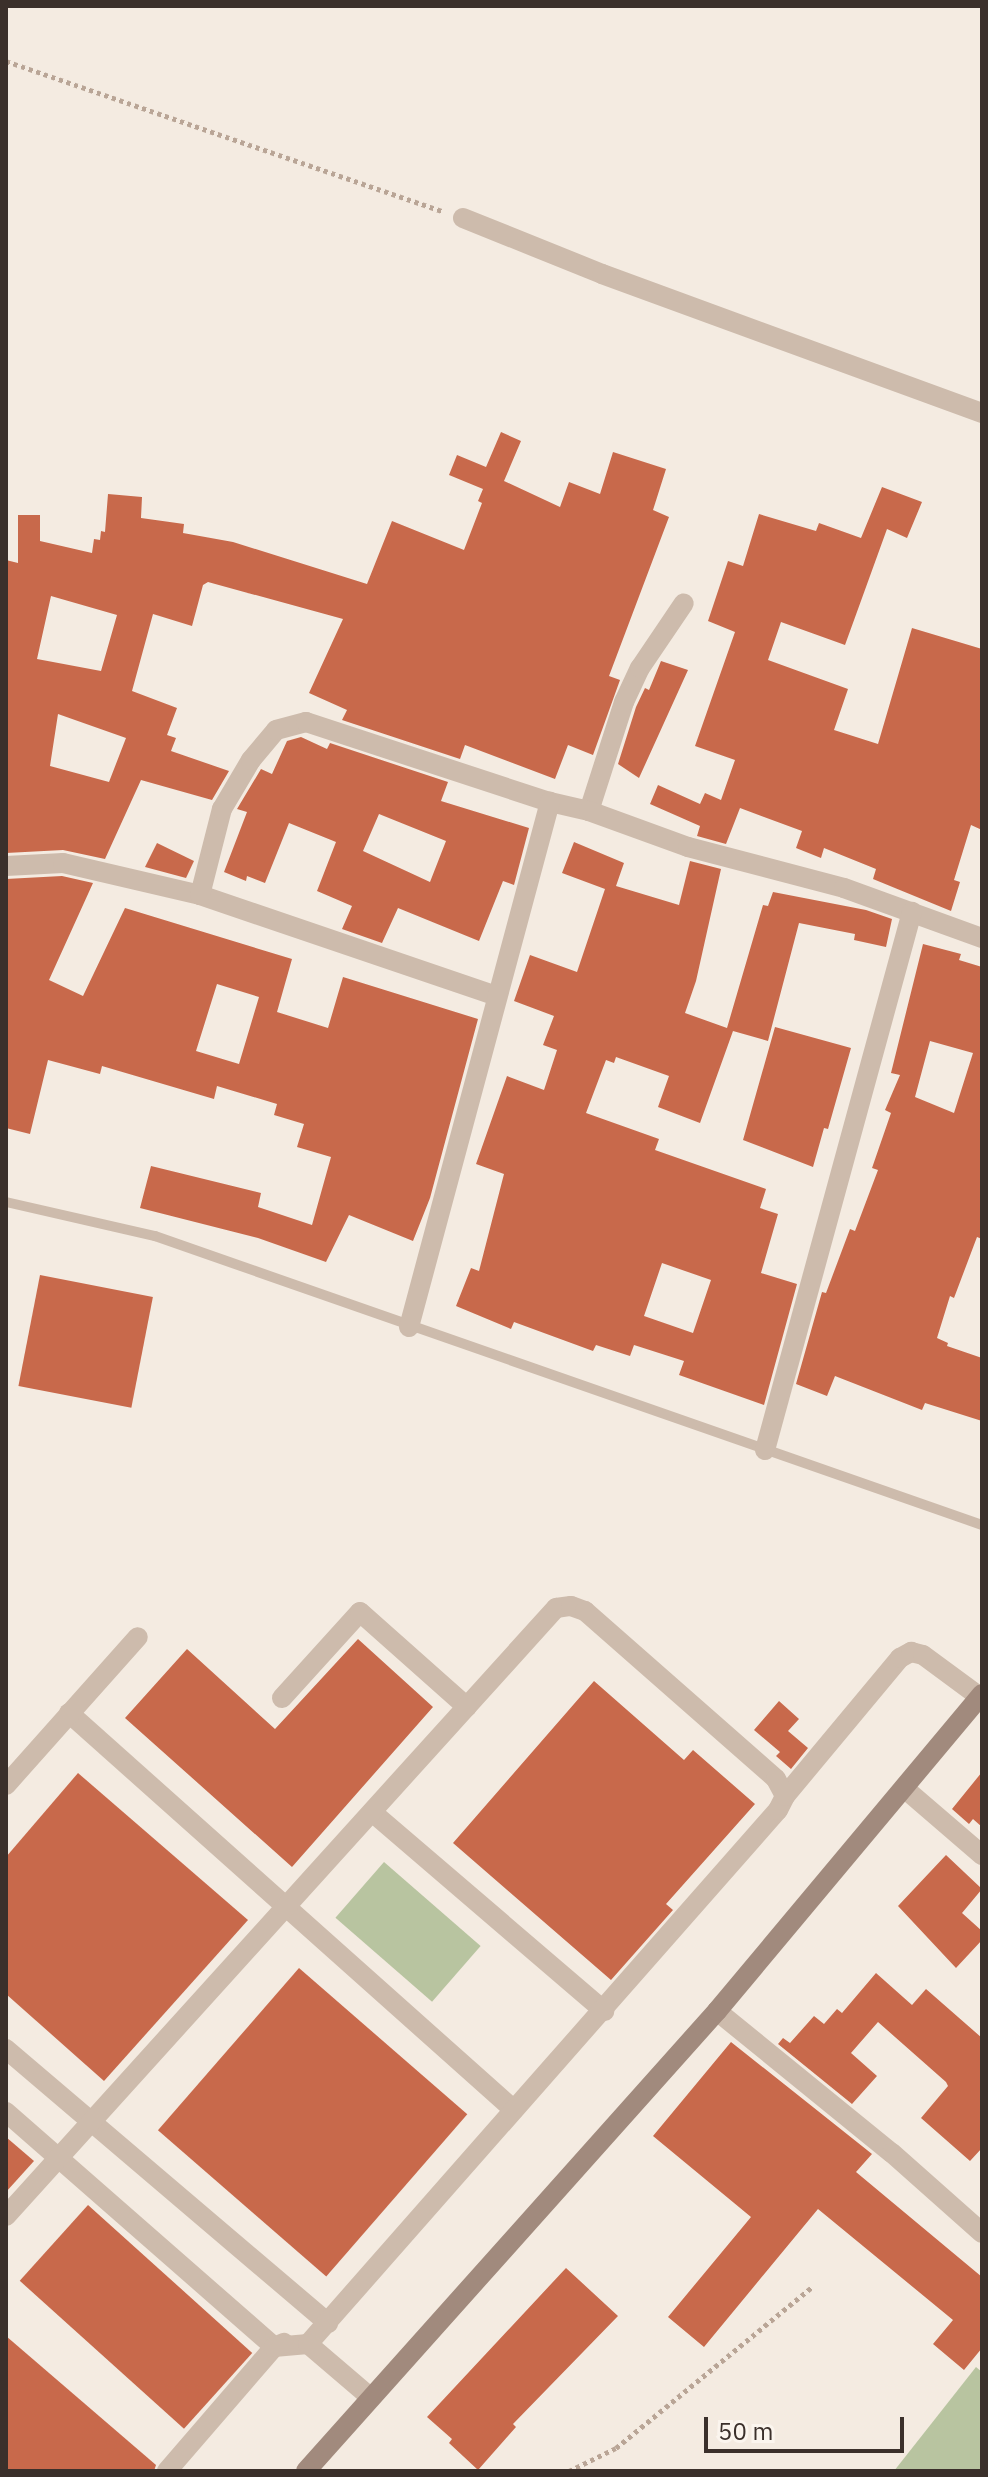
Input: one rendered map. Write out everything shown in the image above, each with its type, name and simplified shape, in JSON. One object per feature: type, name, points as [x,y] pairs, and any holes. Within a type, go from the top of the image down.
[{"type":"street","points":[[463,218],[602,274],[982,413]]},
{"type":"street","points":[[589,811],[624,702],[640,668],[684,603]]},
{"type":"street","points":[[200,895],[222,809],[244,772],[276,730],[306,722],[550,802],[589,811],[688,847],[844,888],[982,938]]},
{"type":"street","points":[[409,1327],[550,802]]},
{"type":"street","points":[[6,866],[63,863],[200,895],[496,996]]},
{"type":"street","points":[[765,1450],[912,912]]},
{"type":"street","points":[[6,2216],[556,1608],[571,1606],[585,1611],[776,1779],[785,1796]]},
{"type":"street","points":[[282,1698],[360,1612],[467,1707]]},
{"type":"street","points":[[6,1785],[138,1637]]},
{"type":"street","points":[[6,2112],[274,2347],[308,2344],[778,1810],[785,1796],[900,1658],[911,1652],[923,1655],[981,1695],[717,2011],[306,2471]]},
{"type":"street","points":[[69,1713],[514,2110]]},
{"type":"street","points":[[904,1788],[982,1855]]},
{"type":"street","points":[[372,1812],[604,2011]]},
{"type":"street","points":[[717,2011],[892,2153],[982,2233]]},
{"type":"street","points":[[6,2049],[328,2323]]},
{"type":"street","points":[[167,2471],[274,2347],[328,2323]]},
{"type":"street","points":[[308,2344],[370,2397]]},
{"type":"lane","points":[[6,1202],[155,1236],[982,1525]]},
{"type":"path","points":[[6,61],[463,218]]},
{"type":"path","points":[[569,2471],[616,2448],[812,2287]]},
{"type":"green space","points":[[384,1862],[481,1946],[432,2002],[335,1918]]},
{"type":"green space","points":[[976,2367],[982,2372],[982,2471],[894,2471]]},
{"type":"building","points":[[501,432],[521,441],[504,481],[560,507],[569,482],[600,494],[613,452],[666,469],[653,510],[669,517],[609,676],[620,680],[593,755],[568,745],[555,779],[465,745],[460,759],[342,720],[347,710],[309,693],[343,619],[208,582],[203,585],[192,626],[153,614],[132,691],[177,708],[167,735],[176,738],[171,751],[229,771],[212,800],[141,780],[105,859],[63,850],[6,853],[6,560],[18,563],[18,515],[40,515],[40,541],[92,553],[94,539],[100,540],[101,531],[105,532],[108,494],[142,497],[141,518],[184,524],[183,533],[233,542],[367,584],[392,521],[464,550],[482,503],[478,501],[483,489],[449,475],[457,455],[486,467]],"holes":[[[51,596],[117,615],[101,671],[37,659]],[[58,714],[126,738],[109,782],[50,766]]]},
{"type":"building","points":[[882,487],[922,502],[907,538],[887,529],[845,645],[781,622],[768,660],[848,689],[834,730],[878,744],[912,628],[982,649],[982,830],[971,825],[954,880],[960,882],[951,911],[873,879],[876,869],[824,848],[821,858],[796,848],[802,831],[740,808],[726,844],[697,836],[700,826],[650,804],[658,785],[700,804],[705,793],[721,800],[735,760],[695,746],[735,632],[708,621],[728,561],[743,566],[759,514],[816,531],[819,523],[861,538]]},
{"type":"building","points":[[661,661],[688,670],[639,778],[618,764],[636,707],[645,688],[649,690]]},
{"type":"building","points":[[301,737],[327,749],[330,743],[448,782],[441,801],[529,828],[514,885],[503,881],[479,941],[398,908],[382,943],[342,929],[352,906],[317,891],[336,842],[289,823],[265,883],[247,876],[246,881],[224,872],[247,812],[237,809],[261,769],[272,774],[287,741]],"holes":[[[379,814],[446,841],[430,882],[363,851]]]},
{"type":"building","points":[[574,842],[624,863],[616,886],[679,905],[690,861],[721,869],[696,981],[685,1013],[727,1028],[763,905],[768,906],[773,892],[866,910],[892,919],[886,947],[854,940],[855,934],[799,923],[768,1041],[733,1031],[700,1123],[658,1107],[669,1076],[616,1057],[614,1063],[606,1060],[586,1113],[659,1139],[655,1150],[766,1189],[760,1208],[778,1214],[761,1273],[797,1284],[764,1405],[679,1375],[684,1361],[634,1345],[630,1356],[596,1345],[593,1351],[514,1322],[511,1329],[456,1306],[471,1268],[479,1271],[504,1174],[476,1164],[507,1076],[544,1090],[557,1050],[543,1045],[554,1016],[514,1001],[530,955],[577,972],[605,889],[562,873]],"holes":[[[662,1263],[711,1280],[693,1333],[644,1316]]]},
{"type":"building","points":[[157,843],[194,861],[186,878],[145,867]]},
{"type":"building","points":[[62,876],[93,883],[49,980],[83,996],[125,908],[292,959],[277,1012],[328,1028],[343,977],[478,1019],[430,1198],[413,1241],[349,1215],[326,1262],[258,1238],[140,1208],[151,1166],[261,1193],[258,1207],[312,1225],[331,1157],[297,1147],[304,1124],[274,1115],[277,1104],[217,1086],[214,1099],[102,1066],[100,1074],[48,1060],[30,1134],[6,1128],[6,879]],"holes":[[[217,984],[259,997],[239,1064],[196,1051]]]},
{"type":"building","points":[[923,944],[961,954],[959,960],[982,967],[982,1239],[977,1237],[954,1298],[950,1296],[937,1338],[948,1343],[947,1346],[982,1358],[982,1421],[925,1403],[922,1410],[835,1376],[827,1396],[796,1384],[822,1292],[826,1293],[850,1229],[855,1231],[878,1170],[872,1168],[891,1113],[885,1110],[900,1075],[891,1073]],"holes":[[[930,1041],[973,1053],[954,1113],[915,1097]]]},
{"type":"building","points":[[775,1027],[851,1048],[828,1129],[824,1128],[813,1167],[743,1140]]},
{"type":"building","points":[[40,1275],[153,1297],[131,1408],[18,1386]]},
{"type":"building","points":[[358,1639],[433,1707],[292,1867],[125,1718],[187,1649],[275,1729]]},
{"type":"building","points":[[594,1681],[684,1760],[693,1750],[755,1804],[666,1904],[673,1910],[611,1980],[453,1843]]},
{"type":"building","points":[[779,1701],[799,1719],[788,1731],[808,1748],[791,1769],[776,1756],[780,1752],[754,1730]]},
{"type":"building","points":[[982,1772],[982,1827],[973,1819],[969,1824],[952,1809]]},
{"type":"building","points":[[78,1773],[248,1920],[104,2081],[6,1994],[6,1857]]},
{"type":"building","points":[[946,1855],[982,1889],[962,1913],[982,1931],[982,1940],[956,1968],[898,1906]]},
{"type":"building","points":[[299,1968],[467,2114],[326,2277],[158,2130]]},
{"type":"building","points":[[876,1973],[912,2005],[926,1989],[982,2038],[982,2148],[970,2161],[921,2118],[948,2086],[946,2082],[878,2022],[851,2053],[877,2076],[852,2104],[778,2044],[783,2038],[790,2043],[814,2016],[824,2024],[837,2009],[842,2013]]},
{"type":"building","points":[[731,2042],[872,2154],[856,2172],[982,2277],[982,2348],[964,2370],[933,2344],[953,2320],[818,2209],[704,2347],[668,2317],[751,2217],[653,2136]]},
{"type":"building","points":[[6,2137],[34,2161],[6,2192]]},
{"type":"building","points":[[88,2205],[252,2353],[184,2429],[20,2281]]},
{"type":"building","points":[[566,2268],[618,2316],[513,2424],[516,2427],[478,2470],[449,2443],[452,2439],[427,2417]]},
{"type":"building","points":[[6,2336],[156,2465],[154,2471],[6,2471]]}]
